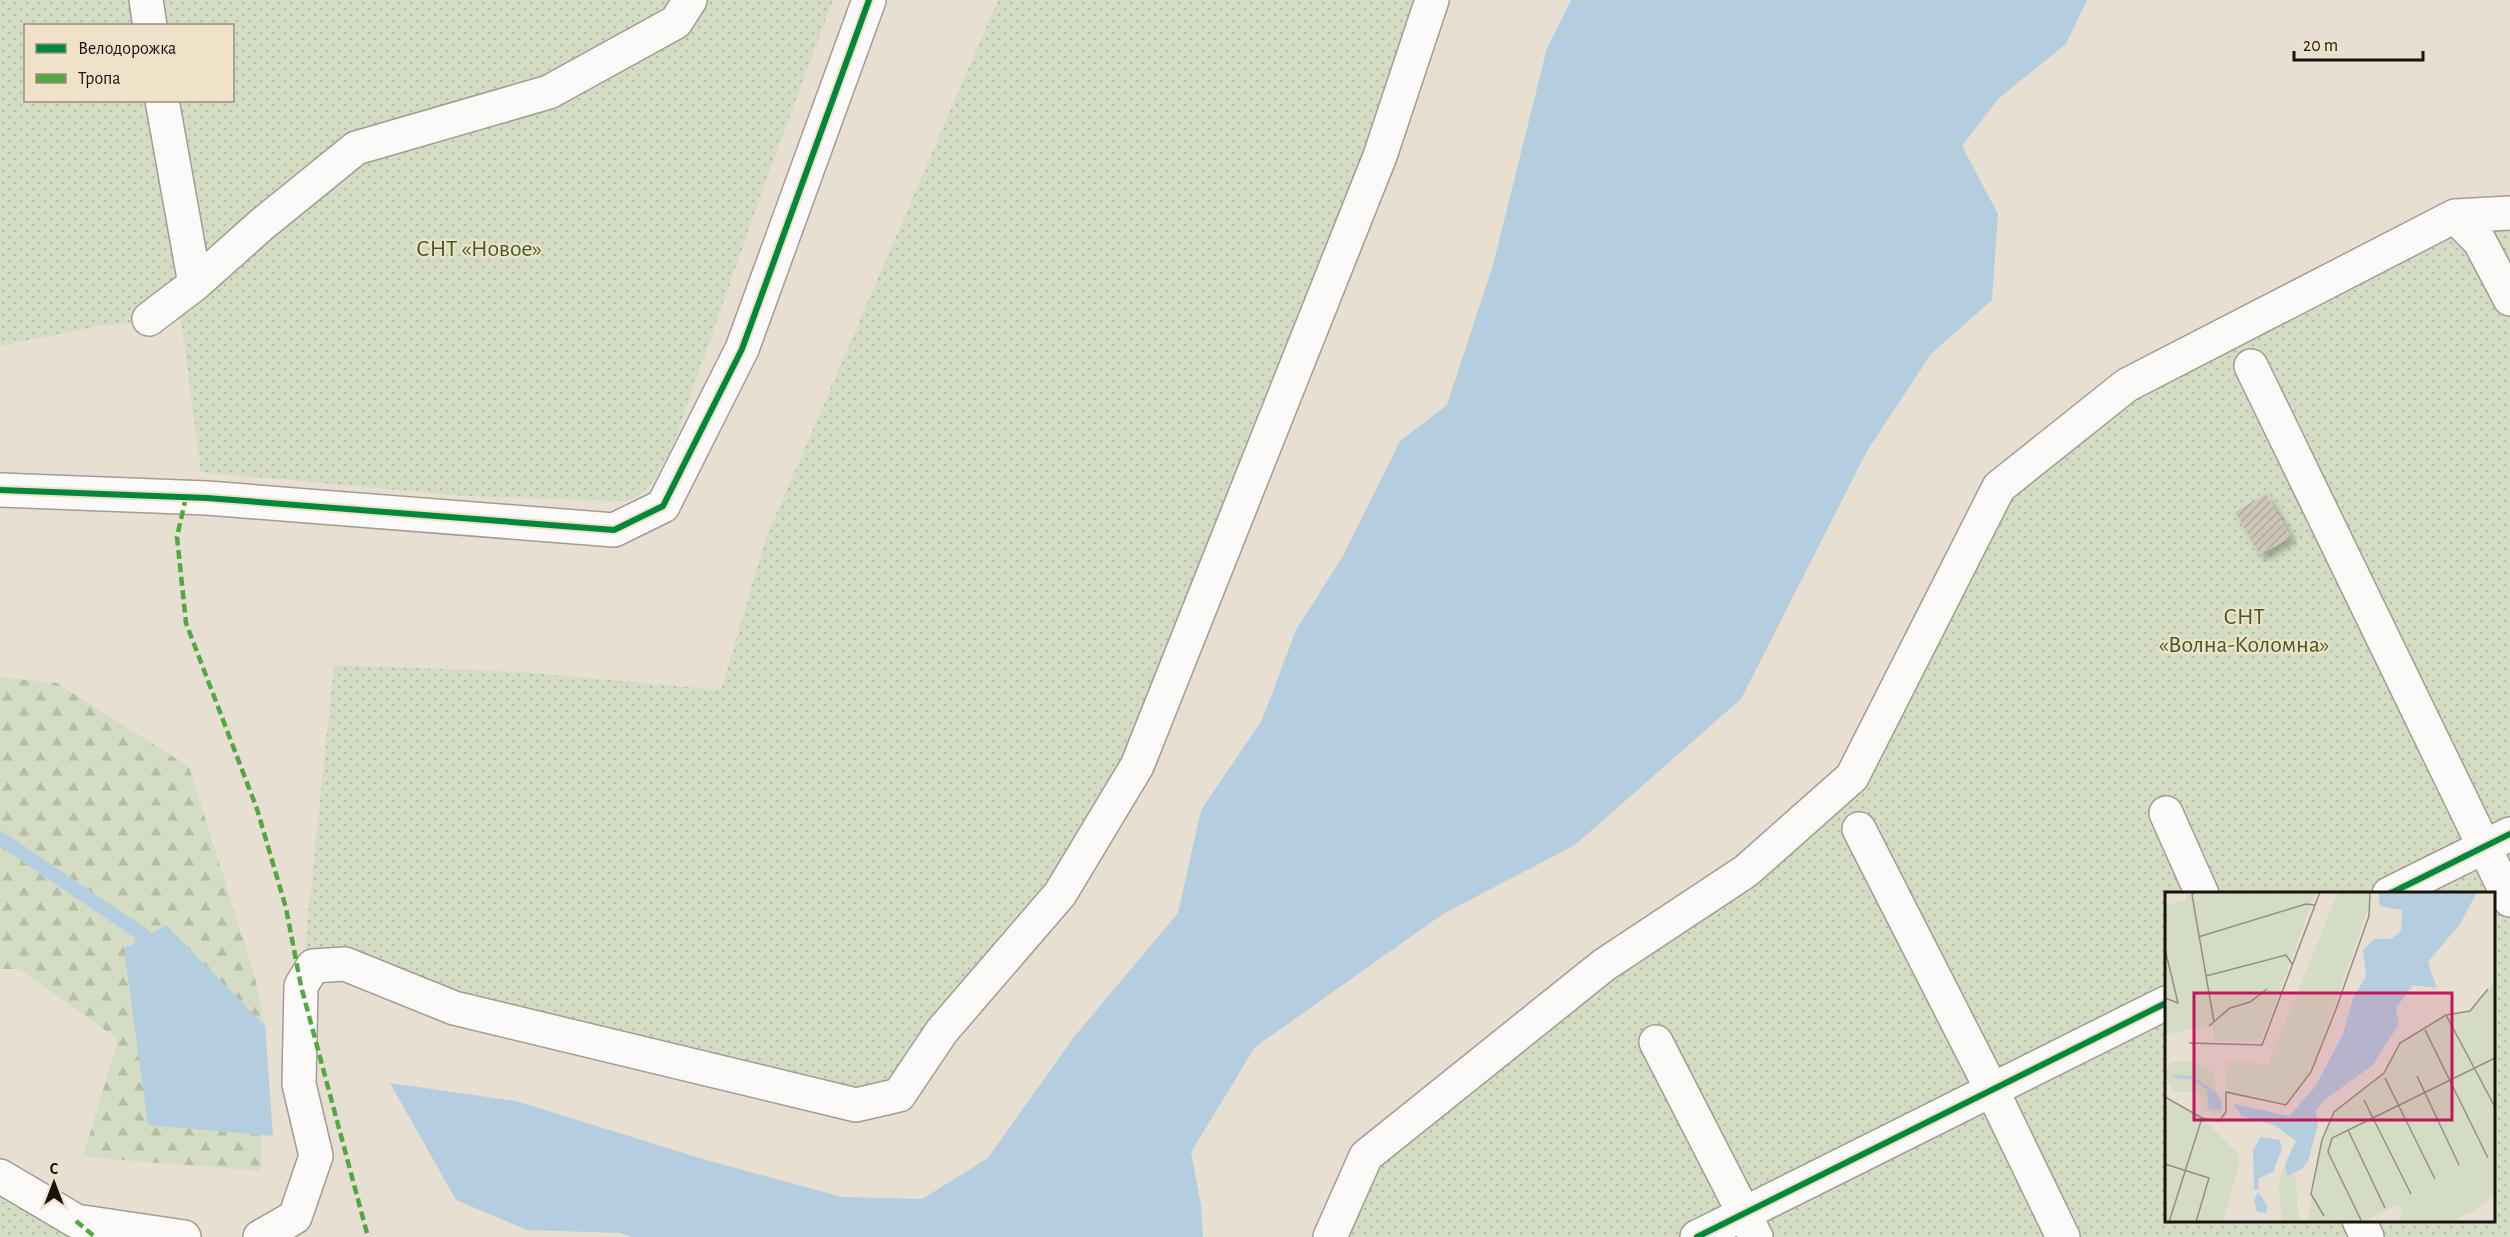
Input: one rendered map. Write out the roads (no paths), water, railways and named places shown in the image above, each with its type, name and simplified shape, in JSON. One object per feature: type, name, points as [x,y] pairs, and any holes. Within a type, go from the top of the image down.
[{"type":"street","points":[[146,0],[150,24]]},
{"type":"street","points":[[149,319],[195,284],[260,226],[356,148],[549,92],[676,22],[690,0]]},
{"type":"street","points":[[0,490],[207,498],[614,530],[663,506],[742,349],[869,0]]},
{"type":"street","points":[[260,1237],[296,1217],[316,1156],[299,1084],[301,986],[313,966],[345,964],[454,1008],[856,1105],[899,1095],[942,1031],[1060,894],[1137,766],[1380,156],[1432,0]]},
{"type":"street","points":[[162,102],[195,284]]},
{"type":"street","points":[[1330,1237],[1366,1156],[1604,965],[1746,871],[1852,777],[1999,487],[2127,385],[2455,216],[2510,213]]},
{"type":"street","points":[[2455,216],[2480,242],[2510,299]]},
{"type":"street","points":[[2250,366],[2497,841],[2510,900]]},
{"type":"street","points":[[2166,813],[2201,892]]},
{"type":"street","points":[[1859,829],[1992,1090],[2063,1237]]},
{"type":"street","points":[[2393,892],[2497,841]]},
{"type":"street","points":[[1697,1237],[1750,1225],[1992,1090],[2165,1004]]},
{"type":"street","points":[[1656,1042],[1750,1225]]},
{"type":"street","points":[[0,1176],[72,1229],[184,1237]]},
{"type":"street","points":[[2360,1222],[2367,1237]]},
{"type":"water","points":[[1571,0],[2087,0],[2066,44],[1999,98],[1962,146],[1998,214],[1992,300],[1931,354],[1867,451],[1741,699],[1575,845],[1443,914],[1255,1047],[1191,1152],[1201,1205],[1203,1237],[632,1237],[620,1233],[527,1230],[456,1200],[390,1083],[516,1101],[706,1160],[842,1197],[922,1199],[988,1158],[1074,1037],[1178,913],[1201,810],[1262,720],[1296,630],[1343,556],[1400,441],[1447,405],[1493,265],[1547,48]]},
{"type":"water","points":[[166,925],[265,1026],[273,1136],[148,1125],[124,949]]},
{"type":"waterway","points":[[0,838],[146,937]]},
{"type":"park label","name":"СНТ «Новое»","points":[[479,248]]},
{"type":"park label","name":"СНТ «Волна-Коломна»","points":[[2244,630]]}]
